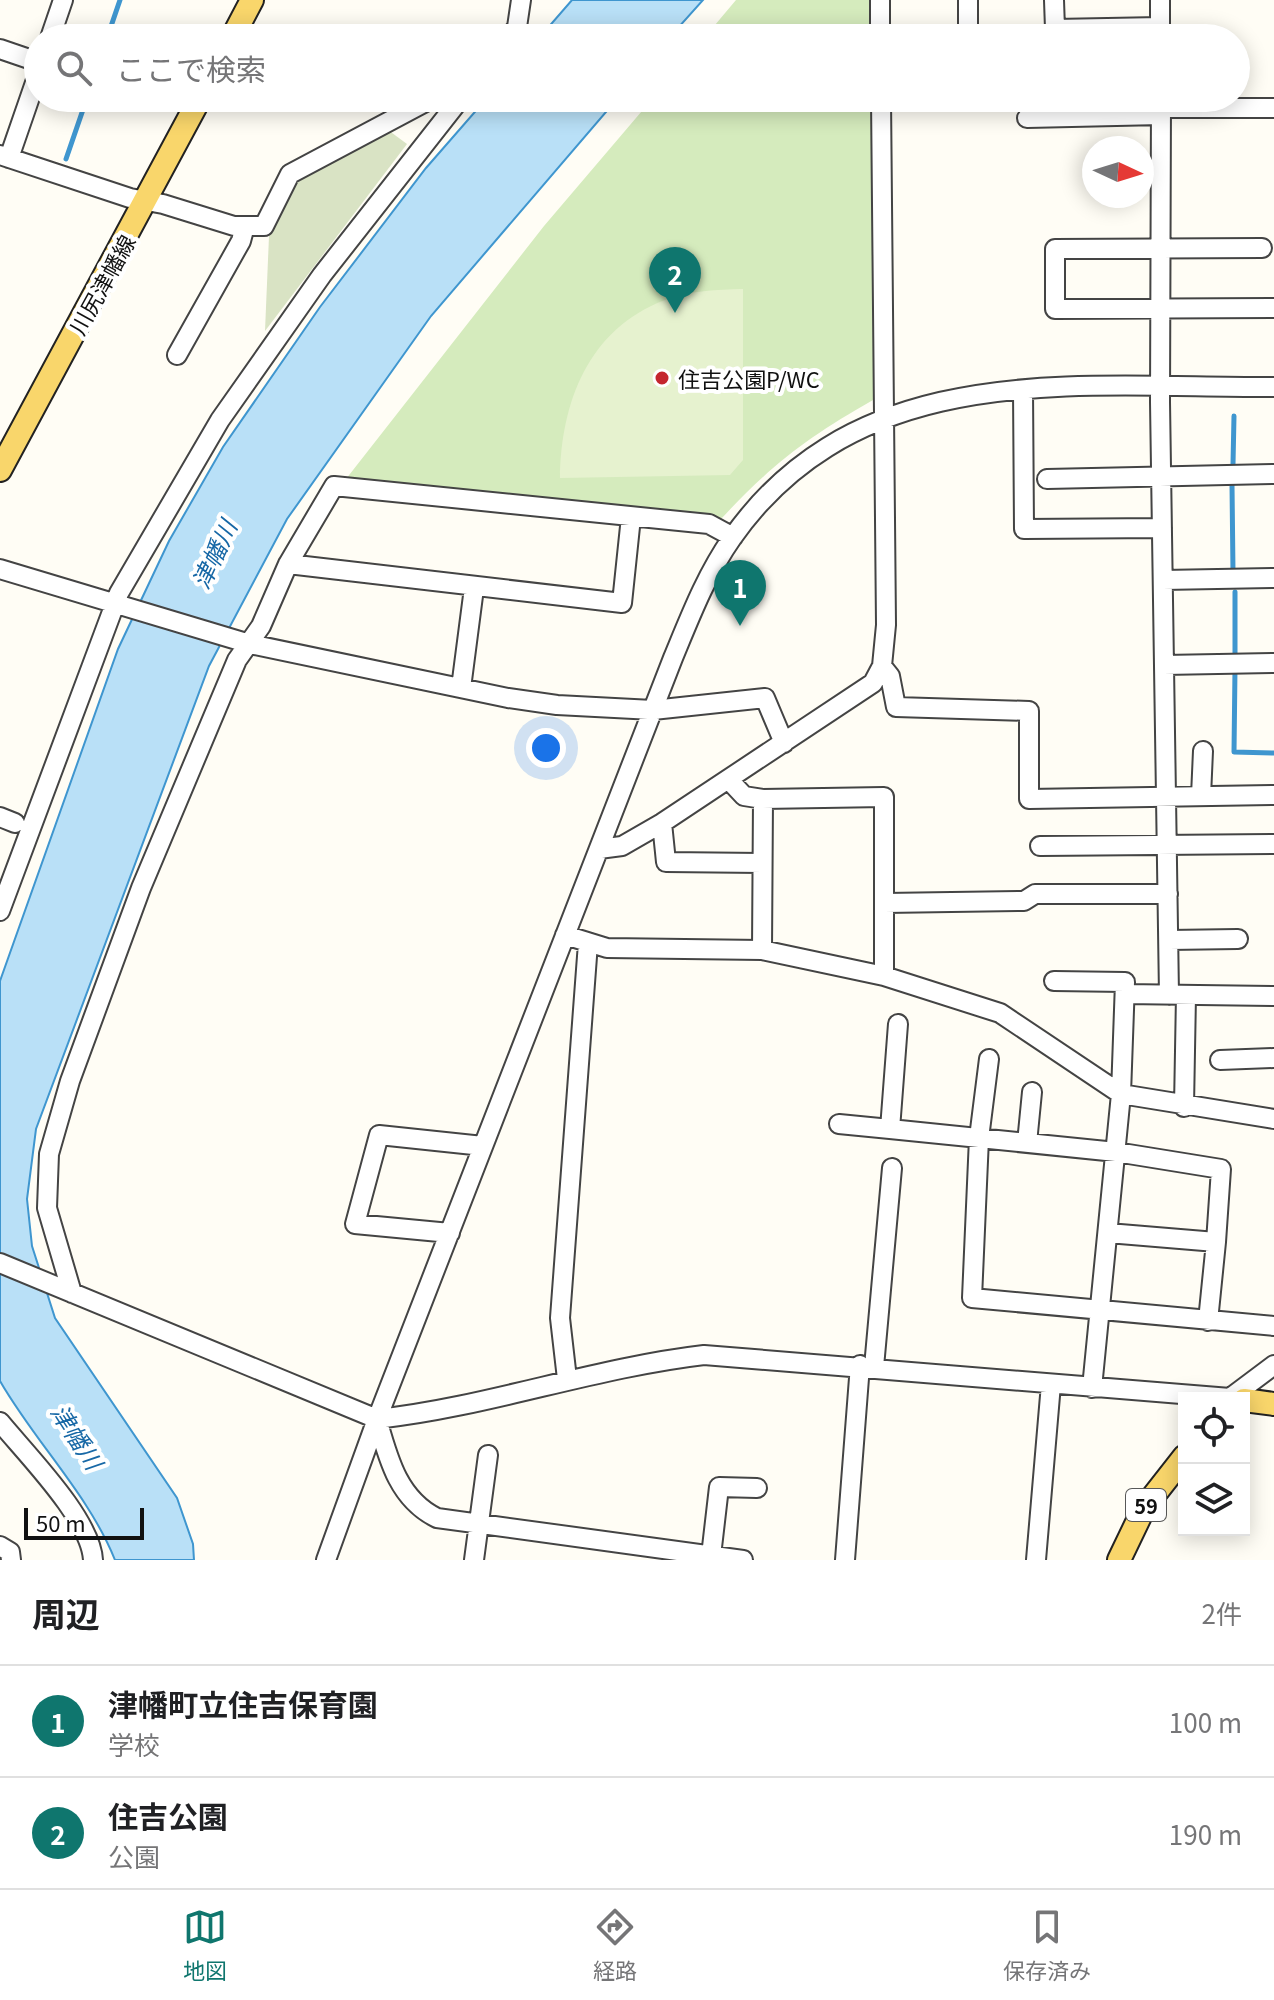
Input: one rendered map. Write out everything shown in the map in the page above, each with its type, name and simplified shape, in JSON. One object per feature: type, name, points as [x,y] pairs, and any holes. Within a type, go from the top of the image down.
[{"type":"main road","points":[[239,24],[252,0]]},
{"type":"main road","name":"川尻津幡線","points":[[0,470],[193,112]]},
{"type":"main road","points":[[1250,1401],[1274,1404]]},
{"type":"main road","name":"59","points":[[1119,1560],[1144,1508],[1179,1464]]},
{"type":"street","points":[[55,24],[63,0]]},
{"type":"street","points":[[517,24],[521,0]]},
{"type":"street","points":[[880,0],[880,24]]},
{"type":"street","points":[[968,0],[968,24]]},
{"type":"street","points":[[1054,0],[1055,24]]},
{"type":"street","points":[[1160,0],[1160,24]]},
{"type":"street","points":[[0,49],[24,57]]},
{"type":"street","points":[[24,108],[4,157],[146,202],[245,226],[264,226],[290,174],[407,112]]},
{"type":"street","points":[[1250,108],[1274,108]]},
{"type":"street","points":[[0,911],[118,605],[220,420],[322,275],[450,112]]},
{"type":"street","points":[[599,849],[622,846],[729,780],[873,683],[882,666],[886,625],[881,112]]},
{"type":"street","points":[[1027,118],[1100,112]]},
{"type":"street","points":[[1161,112],[1161,474],[1169,940],[1178,995],[1184,1107]]},
{"type":"street","points":[[177,355],[241,241],[245,226]]},
{"type":"street","points":[[1262,248],[1055,249],[1055,309],[1274,308]]},
{"type":"street","points":[[326,1560],[377,1419],[653,710],[694,607],[733,537],[796,471],[847,435],[883,418],[962,395],[1023,390],[1274,387]]},
{"type":"street","points":[[1023,390],[1024,529],[1162,528]]},
{"type":"street","points":[[1047,479],[1161,474],[1274,474]]},
{"type":"street","points":[[72,1293],[47,1208],[49,1154],[70,1081],[141,888],[237,660],[334,486],[709,524],[733,537]]},
{"type":"street","points":[[288,564],[622,603],[631,517]]},
{"type":"street","points":[[0,569],[245,643],[557,705],[653,710],[765,698],[784,743]]},
{"type":"street","points":[[1163,580],[1274,578]]},
{"type":"street","points":[[461,688],[474,588]]},
{"type":"street","points":[[1164,665],[1274,663]]},
{"type":"street","points":[[882,666],[890,676],[896,707],[1029,711],[1029,799],[1274,795]]},
{"type":"street","points":[[1201,796],[1203,751]]},
{"type":"street","points":[[729,780],[744,796],[763,799],[884,797],[884,976]]},
{"type":"street","points":[[762,950],[763,799]]},
{"type":"street","points":[[662,823],[666,862],[762,863]]},
{"type":"street","points":[[1040,846],[1274,844]]},
{"type":"street","points":[[885,903],[1024,901],[1035,894],[1168,894]]},
{"type":"street","points":[[565,935],[607,948],[762,950],[884,976],[1000,1013],[1121,1094],[1184,1107],[1274,1119]]},
{"type":"street","points":[[1169,940],[1238,939]]},
{"type":"street","points":[[567,1379],[560,1318],[588,943]]},
{"type":"street","points":[[1067,977],[1125,982],[1121,1094],[1092,1388]]},
{"type":"street","points":[[1125,994],[1274,996]]},
{"type":"street","points":[[890,1129],[898,1024]]},
{"type":"street","points":[[1220,1060],[1274,1058]]},
{"type":"street","points":[[989,1059],[979,1138],[972,1298],[1274,1326]]},
{"type":"street","points":[[1027,1143],[1032,1092]]},
{"type":"street","points":[[839,1124],[1116,1152],[1221,1169],[1208,1321]]},
{"type":"street","points":[[450,1233],[355,1224],[379,1135],[483,1146]]},
{"type":"street","points":[[845,1560],[892,1168]]},
{"type":"street","points":[[1108,1233],[1216,1242]]},
{"type":"street","points":[[0,1263],[377,1419],[416,1415],[637,1363],[704,1355],[1230,1398],[1274,1365]]},
{"type":"street","points":[[1036,1560],[1051,1384]]},
{"type":"street","points":[[377,1419],[389,1460],[405,1492],[420,1510],[437,1518],[596,1551],[743,1560]]},
{"type":"street","points":[[0,1422],[64,1502],[92,1546],[93,1560]]},
{"type":"street","points":[[474,1560],[488,1455]]},
{"type":"street","points":[[711,1556],[719,1487],[757,1488]]},
{"type":"street","points":[[0,1546],[10,1552],[11,1560]]},
{"type":"green space","points":[[736,0],[874,0],[874,24],[716,24]]},
{"type":"green space","points":[[641,112],[873,112],[873,400],[792,453],[757,482],[721,519],[346,479],[544,226]]},
{"type":"green space","points":[[388,130],[407,144],[265,331],[269,236],[293,184]]},
{"type":"green space","name":"住吉公園P/WC","points":[[743,289],[743,460],[730,475],[560,478],[566,423],[573,396],[598,349],[616,330],[638,313],[674,297],[704,291]]},
{"type":"water","points":[[572,0],[703,0],[682,24],[551,24]]},
{"type":"water","name":"津幡川","points":[[475,112],[606,112],[431,316],[287,519],[209,666],[36,1129],[27,1199],[32,1246],[55,1318],[177,1498],[193,1544],[194,1560],[115,1560],[91,1513],[0,1381],[0,981],[118,649],[169,541],[223,447],[320,307],[426,168]]},
{"type":"waterway","points":[[112,24],[120,0]]},
{"type":"waterway","points":[[66,159],[82,112]]},
{"type":"waterway","points":[[1233,464],[1234,416]]},
{"type":"waterway","points":[[1232,485],[1233,572]]},
{"type":"waterway","points":[[1235,592],[1235,656]]},
{"type":"waterway","points":[[1235,669],[1234,752],[1274,753]]},
{"type":"place","name":"住吉公園","points":[[675,313]]},
{"type":"place","name":"住吉公園P/WC","points":[[662,378]]},
{"type":"place","name":"津幡町立住吉保育園","points":[[740,626]]}]
